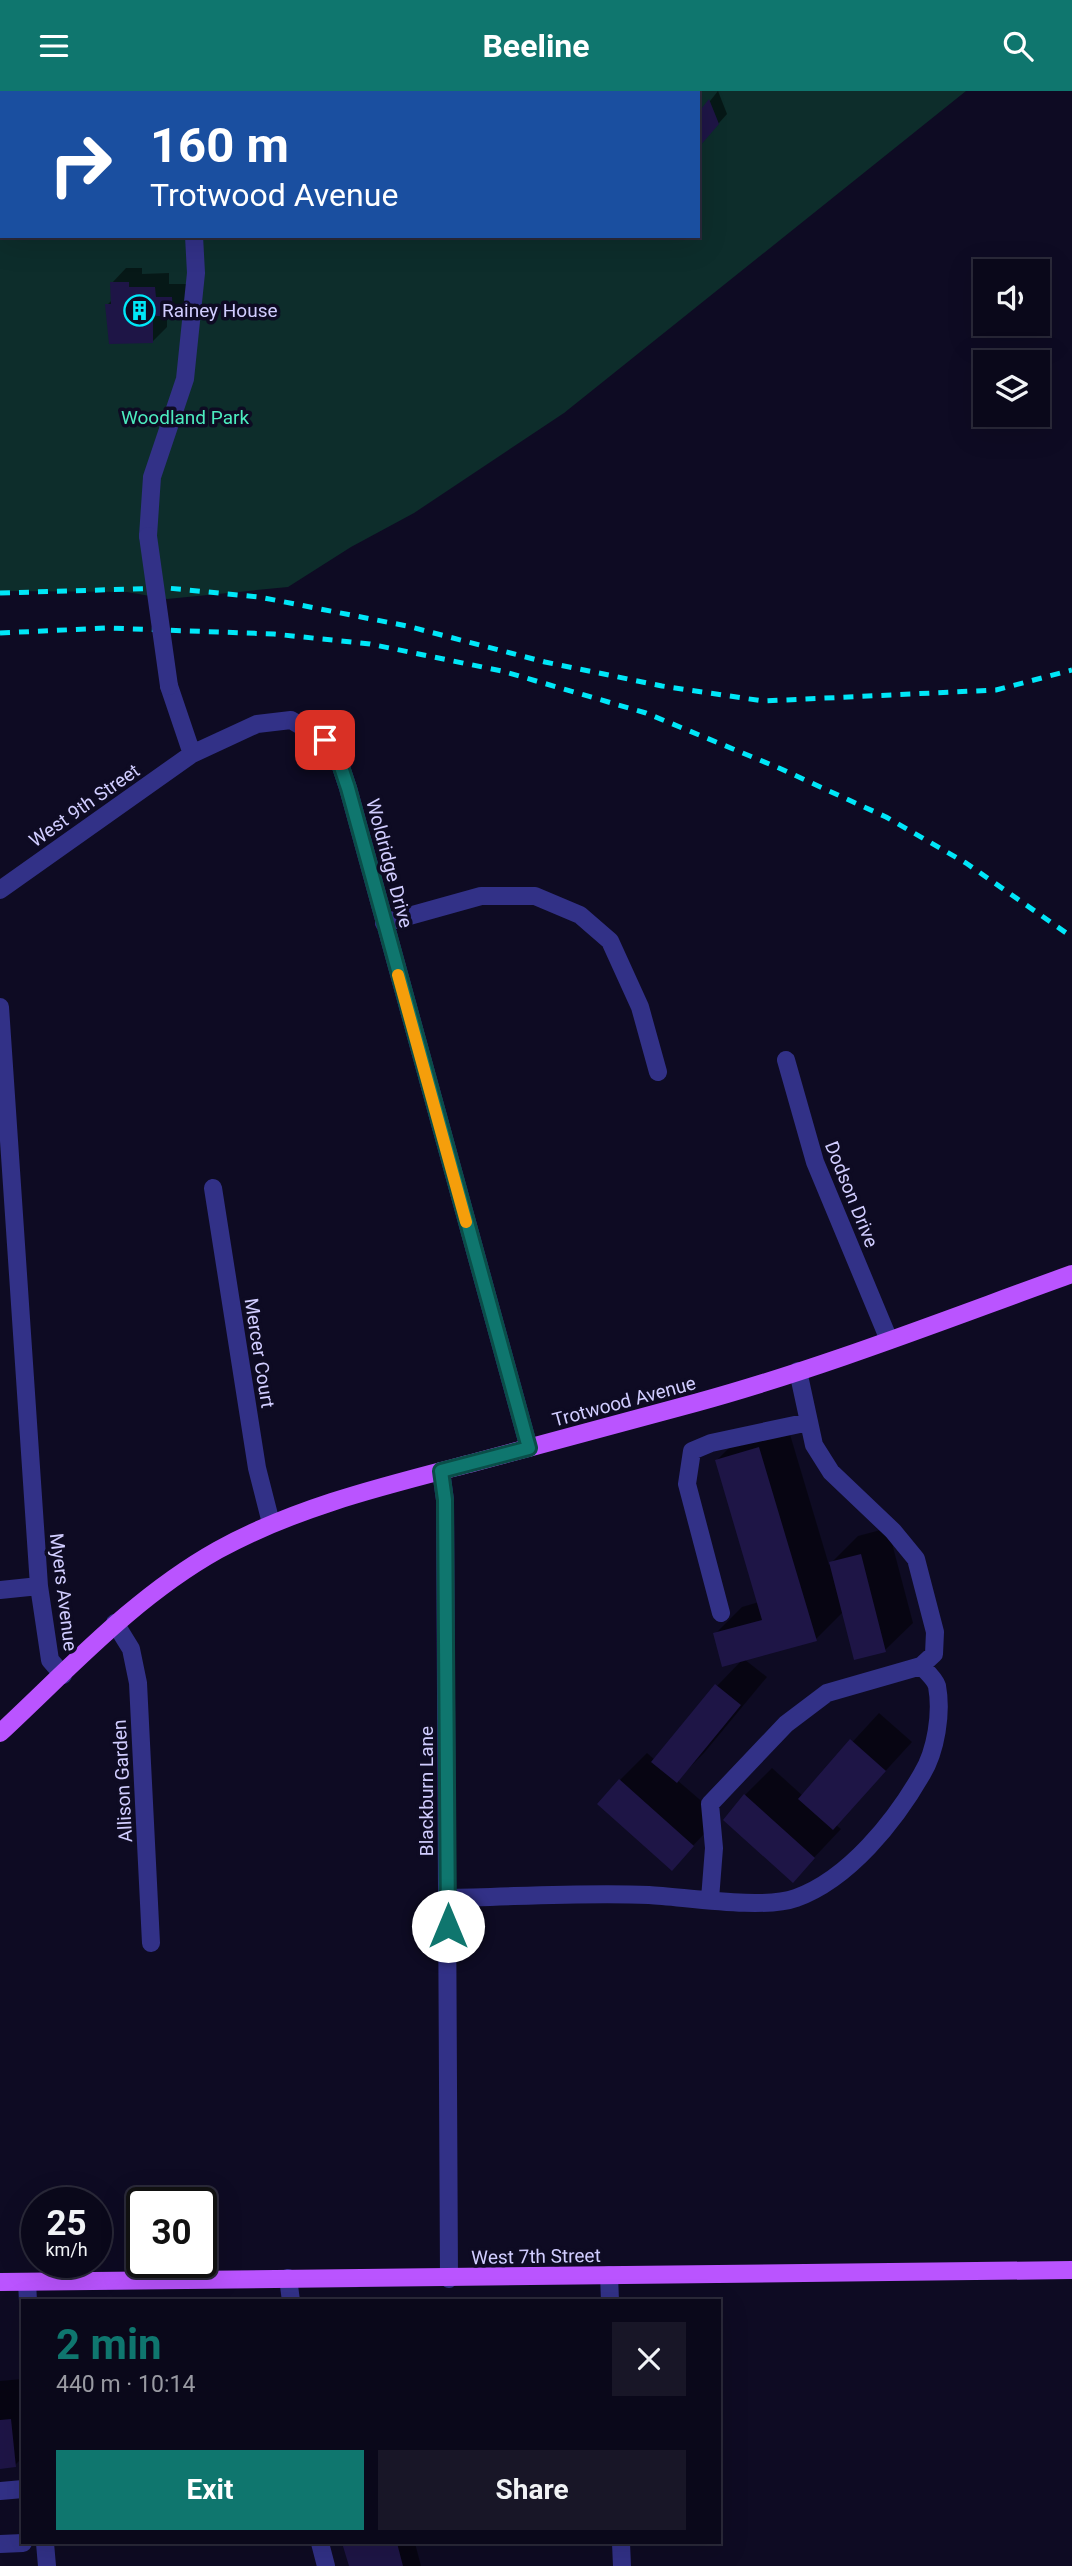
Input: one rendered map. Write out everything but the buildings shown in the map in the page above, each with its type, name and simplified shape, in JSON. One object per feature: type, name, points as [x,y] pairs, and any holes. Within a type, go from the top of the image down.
[{"type":"main road","name":"Trotwood Avenue","points":[[0,1734],[115,1623],[216,1551],[271,1523],[345,1497],[732,1393],[1072,1274]]},
{"type":"main road","name":"West 7th Street","points":[[0,2282],[1072,2270]]},
{"type":"street","points":[[192,754],[169,686],[148,536],[152,477],[185,379],[196,273],[194,238]]},
{"type":"street","name":"Woldridge Drive","points":[[192,754],[257,724],[291,720],[325,740],[339,761],[529,1448]]},
{"type":"street","name":"West 9th Street","points":[[0,890],[192,754]]},
{"type":"street","points":[[384,923],[481,896],[535,896],[580,915],[610,941],[640,1007],[658,1072]]},
{"type":"street","name":"Myers Avenue","points":[[0,1007],[38,1586],[50,1660],[63,1675]]},
{"type":"street","name":"Dodson Drive","points":[[786,1060],[814,1162],[889,1340]]},
{"type":"street","name":"Mercer Court","points":[[213,1188],[257,1468],[271,1523]]},
{"type":"street","points":[[709,1899],[714,1848],[710,1804],[786,1724],[827,1693],[922,1665],[934,1654],[935,1632],[916,1559],[893,1531],[831,1472],[814,1445],[798,1371]]},
{"type":"street","points":[[721,1613],[687,1484],[692,1451],[711,1443],[810,1422]]},
{"type":"street","name":"Blackburn Lane","points":[[441,1471],[445,1500],[449,2279]]},
{"type":"street","points":[[0,1590],[38,1586]]},
{"type":"street","name":"Allison Garden","points":[[115,1623],[131,1649],[138,1683],[151,1943]]},
{"type":"street","points":[[447,1898],[646,1895],[752,1903],[795,1899],[828,1882],[859,1858],[913,1790],[927,1765],[938,1721],[937,1684],[922,1665]]},
{"type":"street","points":[[609,2275],[610,2299]]},
{"type":"street","points":[[288,2278],[292,2299]]},
{"type":"street","points":[[27,2282],[28,2299]]},
{"type":"street","points":[[0,2491],[21,2489]]},
{"type":"street","points":[[0,2544],[21,2543]]},
{"type":"street","points":[[45,2544],[47,2566]]},
{"type":"street","points":[[320,2544],[326,2566]]},
{"type":"street","points":[[621,2544],[622,2566]]},
{"type":"green space","name":"Woodland Park","points":[[700,91],[966,91],[564,413],[414,513],[351,547],[288,587],[167,599],[127,592],[0,591],[0,238],[700,238]]},
{"type":"railway","points":[[0,593],[167,588],[259,597],[407,626],[545,662],[662,686],[763,701],[996,690],[1072,670]]},
{"type":"railway","points":[[0,633],[107,628],[274,634],[370,644],[502,671],[646,713],[779,768],[886,817],[966,863],[1072,937]]},
{"type":"slow traffic","points":[[398,975],[466,1222]]},
{"type":"place","name":"Rainey House","points":[[139,310]]},
{"type":"route","points":[[325,740],[339,761],[348,788],[529,1448],[441,1471],[445,1500],[448,1926]]}]
